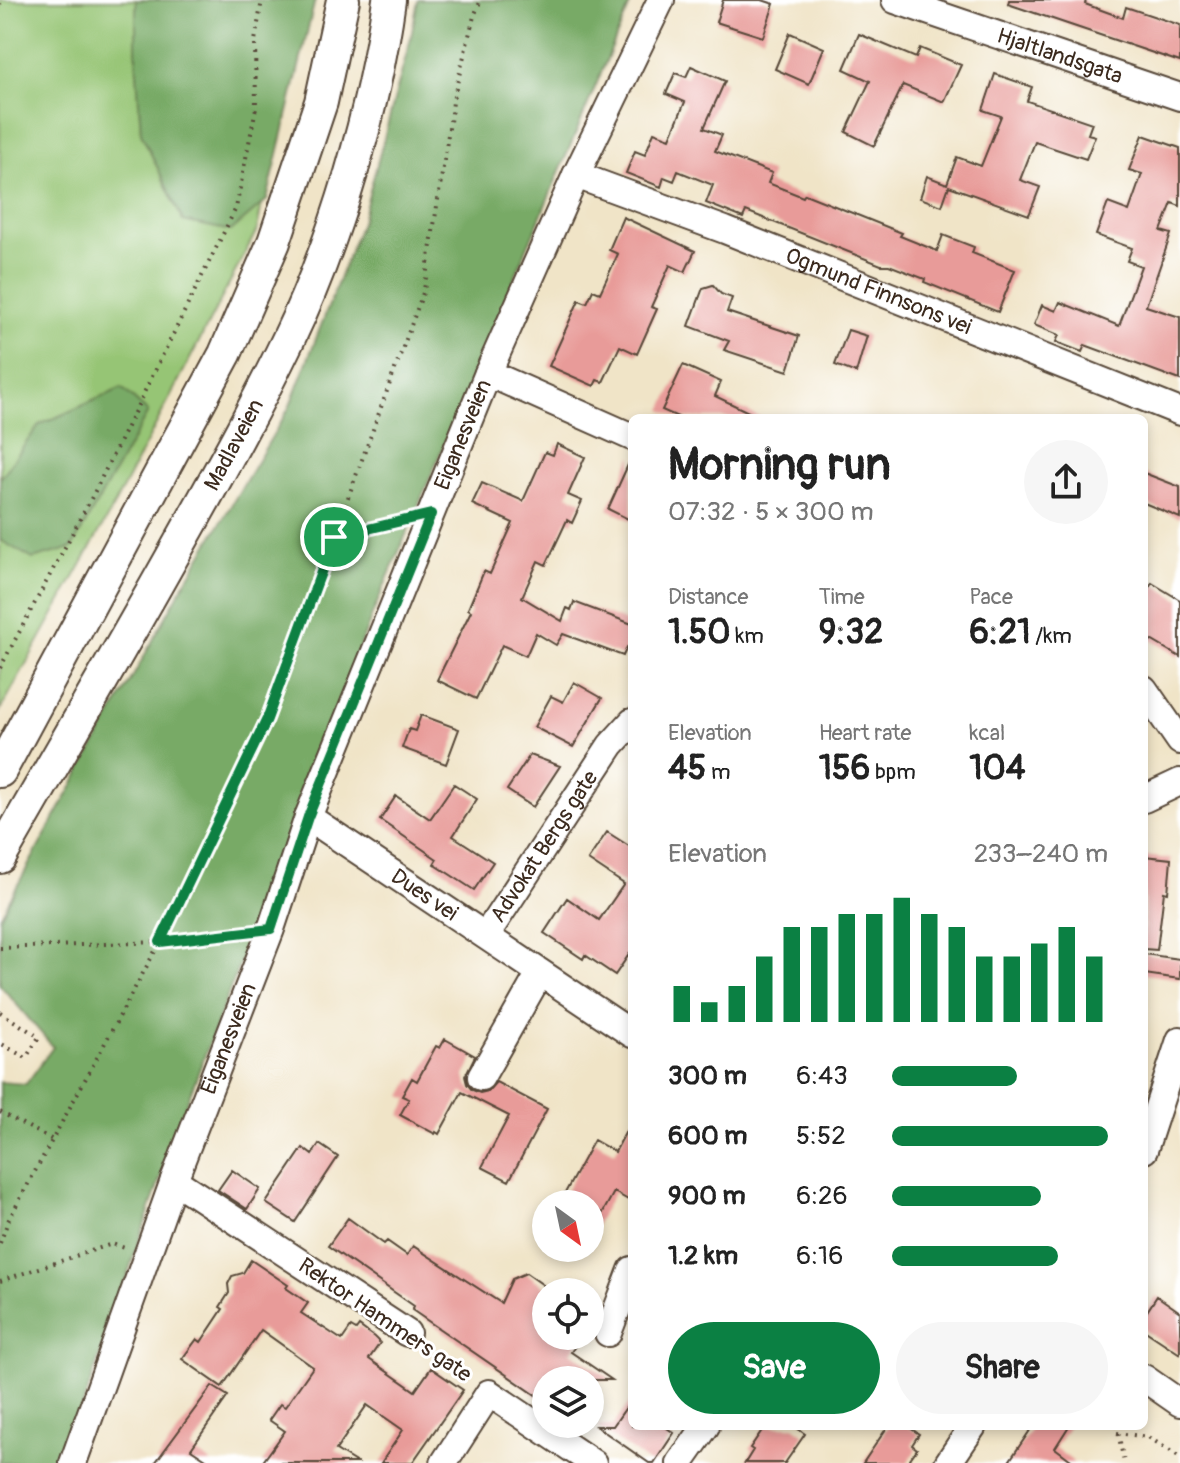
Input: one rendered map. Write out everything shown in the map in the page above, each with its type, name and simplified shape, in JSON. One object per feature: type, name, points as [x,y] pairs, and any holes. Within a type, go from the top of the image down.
[{"type":"main road","points":[[0,771],[225,354],[279,228],[321,102],[343,0]]},
{"type":"main road","name":"Madlaveien","points":[[0,857],[248,422],[289,337],[323,254],[358,146],[383,43],[389,0]]},
{"type":"street","name":"Eiganesveien","points":[[73,1463],[174,1180],[271,929],[308,817],[488,373],[576,175],[661,0]]},
{"type":"street","name":"Hjaltlandsgata","points":[[895,0],[1180,97]]},
{"type":"street","name":"Ogmund Finnsons vei","points":[[576,175],[725,230],[1180,412]]},
{"type":"street","points":[[488,373],[628,435]]},
{"type":"street","points":[[1148,695],[1180,741]]},
{"type":"street","name":"Advokat Bergs gate","points":[[486,935],[611,745],[628,726]]},
{"type":"street","points":[[1148,797],[1180,782]]},
{"type":"street","name":"Dues vei","points":[[308,817],[628,1031]]},
{"type":"street","points":[[481,1077],[540,973]]},
{"type":"street","points":[[1148,1138],[1180,1040]]},
{"type":"street","name":"Rektor Hammers gate","points":[[174,1180],[407,1333]]},
{"type":"street","points":[[608,1333],[628,1280]]},
{"type":"street","points":[[1148,1381],[1180,1403]]},
{"type":"street","points":[[444,1463],[489,1393]]},
{"type":"street","name":"Rektor Hammers gate","points":[[489,1393],[593,1463]]},
{"type":"street","points":[[680,1463],[703,1430]]},
{"type":"street","points":[[948,1463],[970,1430]]},
{"type":"path","points":[[0,668],[93,495],[236,208],[256,108],[255,41],[262,0]]},
{"type":"path","points":[[0,1243],[8,1221],[160,942],[267,719],[424,290],[454,96],[474,16],[481,0]]},
{"type":"path","points":[[334,537],[431,514]]},
{"type":"path","points":[[0,948],[160,942],[271,929]]},
{"type":"path","points":[[0,1012],[39,1037],[26,1058],[0,1043]]},
{"type":"path","points":[[0,1112],[53,1140]]},
{"type":"path","points":[[0,1281],[112,1244],[146,1256]]},
{"type":"path","name":"Rektor Hammers gate","points":[[407,1333],[489,1393]]},
{"type":"path","points":[[1124,1463],[1117,1433],[1148,1437],[1180,1457]]},
{"type":"green space","points":[[0,0],[300,0],[257,230],[111,511],[0,711]]},
{"type":"green space","points":[[136,0],[315,0],[267,200],[231,231],[183,221],[141,133]]},
{"type":"green space","points":[[418,0],[632,0],[372,615],[181,1118],[63,1463],[0,1463],[0,1082],[26,1084],[53,1047],[0,985],[0,917],[179,593],[289,408],[362,220]]},
{"type":"green space","points":[[122,388],[148,412],[72,548],[33,559],[0,540],[0,479],[39,425]]},
{"type":"building","points":[[723,0],[762,0],[774,4],[763,37],[716,22]]},
{"type":"building","points":[[1009,0],[1086,0],[1085,4],[1123,18],[1126,7],[1180,25],[1180,62],[1008,4]]},
{"type":"building","points":[[790,33],[824,48],[809,84],[775,69]]},
{"type":"building","points":[[859,34],[916,58],[920,48],[961,65],[944,102],[903,85],[874,146],[846,132],[870,81],[844,69]]},
{"type":"building","points":[[691,66],[725,81],[704,128],[722,135],[715,151],[772,173],[768,183],[803,197],[805,194],[902,233],[900,236],[937,251],[943,235],[974,247],[972,253],[1015,270],[998,312],[924,282],[925,279],[889,265],[881,265],[746,211],[743,218],[706,203],[713,185],[678,171],[674,181],[664,177],[661,187],[626,173],[635,151],[645,155],[654,132],[670,138],[685,102],[666,94],[675,73],[686,77]]},
{"type":"building","points":[[995,74],[1032,87],[1027,101],[1092,123],[1088,134],[1095,136],[1086,159],[1035,142],[1020,180],[1040,187],[1029,215],[949,186],[942,206],[920,198],[927,176],[947,184],[957,157],[981,166],[1001,116],[983,110]]},
{"type":"building","points":[[1143,135],[1180,148],[1180,206],[1172,203],[1161,231],[1171,234],[1146,306],[1180,317],[1180,380],[1085,345],[1082,352],[1056,342],[1059,335],[1034,325],[1042,305],[1056,311],[1060,302],[1119,326],[1141,266],[1127,261],[1132,248],[1096,235],[1108,203],[1129,211],[1142,174],[1129,170]]},
{"type":"building","points":[[623,217],[695,251],[685,272],[670,265],[651,307],[657,309],[637,354],[620,346],[603,382],[597,380],[594,386],[549,366],[579,300],[587,303],[593,290],[600,293],[618,254],[609,250]]},
{"type":"building","points":[[713,285],[721,294],[732,298],[727,312],[799,336],[788,371],[724,350],[729,341],[689,326],[703,288]]},
{"type":"building","points":[[848,330],[867,336],[856,373],[835,365]]},
{"type":"building","points":[[683,365],[721,382],[715,396],[753,414],[671,414],[662,410]]},
{"type":"building","points":[[557,444],[585,457],[568,495],[582,501],[572,523],[567,520],[546,565],[538,561],[522,597],[562,621],[567,608],[571,610],[574,602],[628,622],[628,647],[623,656],[563,634],[556,645],[536,633],[526,656],[502,645],[476,699],[437,680],[471,611],[468,609],[484,571],[490,574],[513,523],[472,504],[482,483],[523,501],[545,452],[553,455]]},
{"type":"building","points":[[628,465],[628,519],[608,509]]},
{"type":"building","points":[[1148,475],[1180,487],[1180,518],[1148,505]]},
{"type":"building","points":[[1152,583],[1180,600],[1180,657],[1148,638],[1148,590]]},
{"type":"building","points":[[574,682],[602,698],[573,747],[534,727],[551,696],[563,702]]},
{"type":"building","points":[[421,715],[459,729],[446,764],[402,748],[409,729],[415,731]]},
{"type":"building","points":[[530,755],[560,766],[533,807],[507,790]]},
{"type":"building","points":[[454,784],[477,799],[453,836],[493,862],[474,890],[434,864],[437,859],[380,820],[396,796],[430,819]]},
{"type":"building","points":[[607,832],[628,845],[628,956],[615,975],[585,955],[583,959],[544,933],[567,898],[599,920],[624,884],[588,860]]},
{"type":"building","points":[[1148,856],[1171,859],[1157,950],[1148,949]]},
{"type":"building","points":[[1148,955],[1180,959],[1180,979],[1148,975]]},
{"type":"building","points":[[445,1039],[475,1056],[465,1076],[472,1090],[480,1093],[488,1091],[496,1082],[547,1109],[509,1181],[482,1167],[509,1116],[462,1092],[439,1134],[400,1115],[409,1099],[402,1096],[412,1078],[417,1081],[436,1046],[440,1048]]},
{"type":"building","points":[[628,1128],[628,1200],[614,1192],[604,1210],[604,1190],[567,1190],[594,1140],[615,1152]]},
{"type":"building","points":[[319,1144],[338,1157],[295,1222],[266,1203],[303,1148],[312,1155]]},
{"type":"building","points":[[232,1170],[260,1189],[247,1209],[218,1190]]},
{"type":"building","points":[[348,1218],[384,1244],[387,1241],[407,1255],[413,1246],[501,1303],[512,1279],[526,1273],[533,1278],[532,1350],[572,1350],[571,1352],[592,1366],[532,1366],[532,1392],[412,1310],[414,1306],[328,1246]]},
{"type":"building","points":[[251,1260],[308,1303],[301,1313],[342,1340],[351,1327],[356,1330],[359,1326],[374,1337],[380,1343],[369,1359],[415,1391],[431,1368],[463,1390],[412,1463],[381,1463],[403,1430],[367,1405],[336,1450],[357,1463],[262,1463],[285,1431],[269,1420],[280,1404],[285,1407],[313,1367],[261,1330],[222,1387],[182,1359],[197,1339],[201,1342],[223,1309],[220,1307],[229,1293],[228,1284],[232,1276],[243,1273]]},
{"type":"building","points":[[1157,1296],[1180,1312],[1180,1354],[1148,1333],[1148,1310]]},
{"type":"building","points":[[212,1386],[228,1396],[191,1449],[212,1463],[155,1463]]},
{"type":"building","points":[[628,1405],[628,1430],[670,1430],[674,1433],[654,1463],[649,1463],[604,1432],[604,1426],[613,1426]]},
{"type":"building","points":[[762,1430],[800,1430],[805,1434],[785,1463],[745,1463],[753,1450],[750,1448]]},
{"type":"building","points":[[885,1430],[913,1430],[919,1434],[912,1445],[917,1449],[907,1463],[863,1463]]},
{"type":"building","points":[[1030,1430],[1066,1430],[1055,1448],[1075,1463],[1008,1463]]},
{"type":"route","points":[[431,514],[308,817],[271,929],[160,942],[267,719],[334,537],[431,514]]}]
